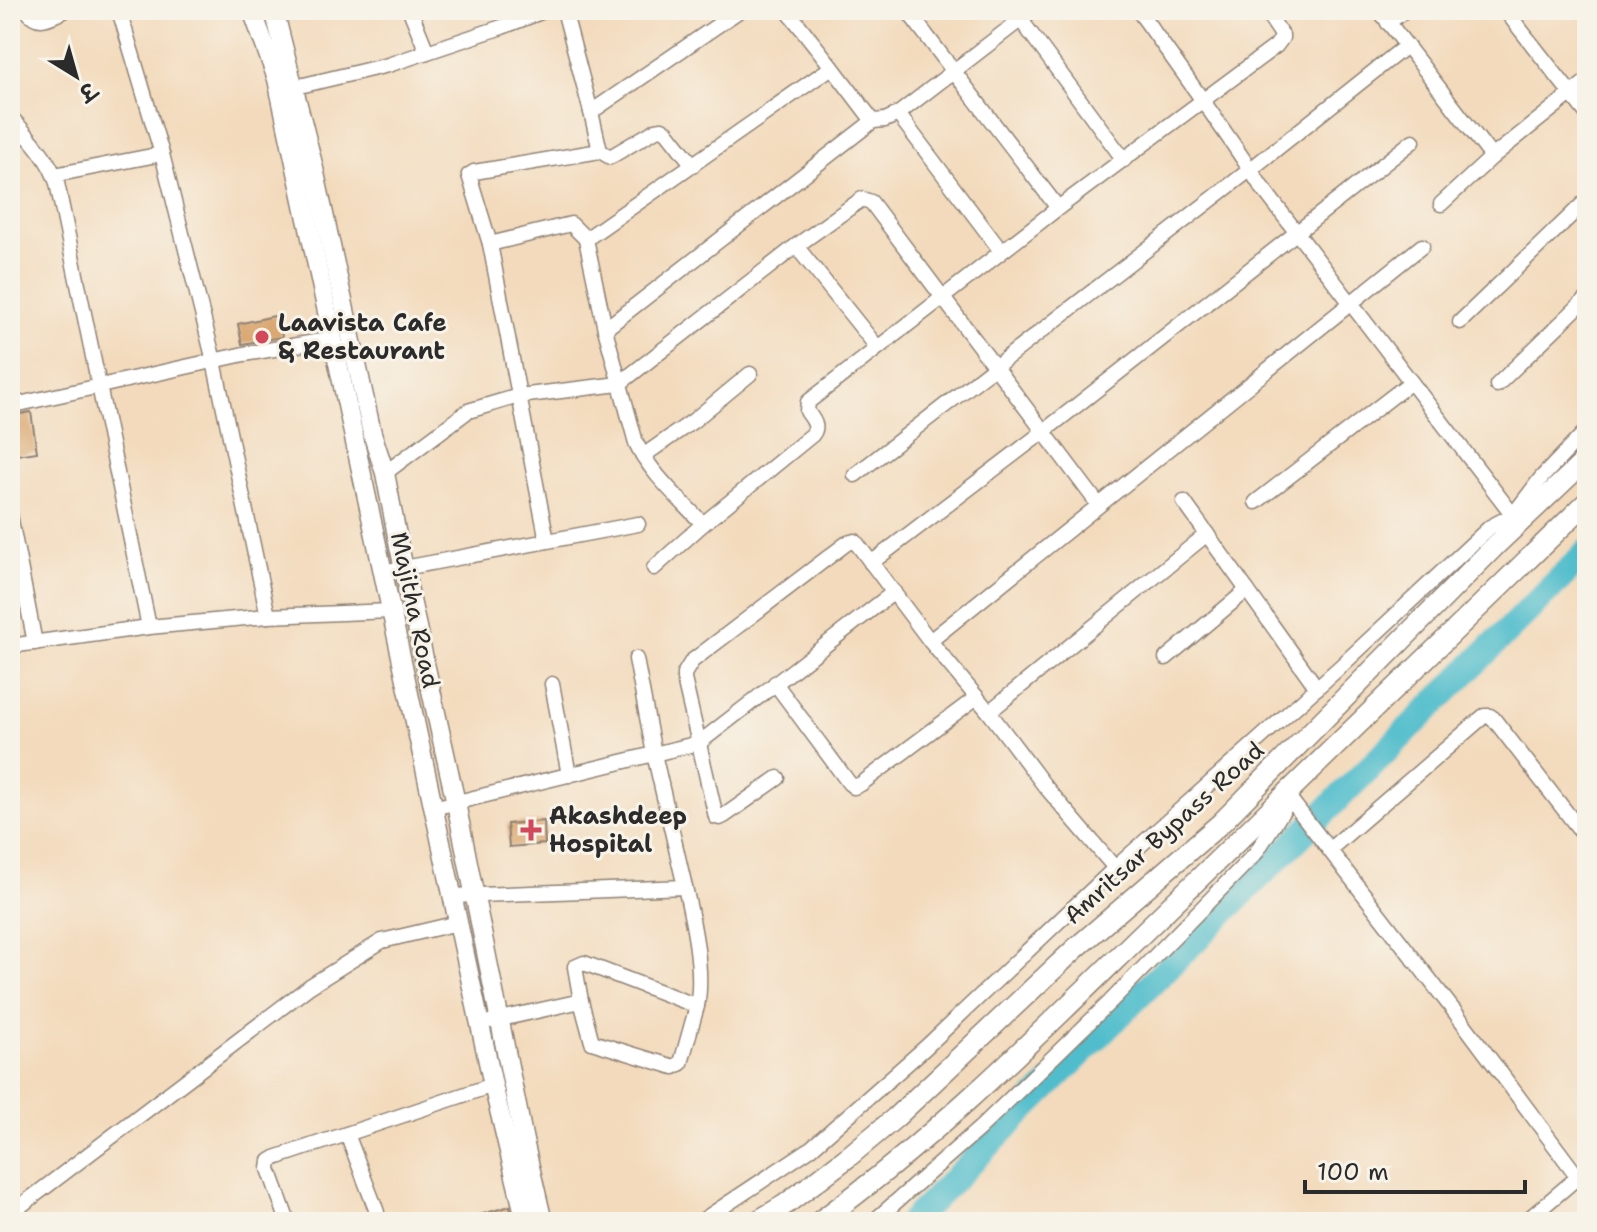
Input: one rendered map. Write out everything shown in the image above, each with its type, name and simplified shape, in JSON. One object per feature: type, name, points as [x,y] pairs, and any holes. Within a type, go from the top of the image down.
[{"type":"highway","name":"Amritsar Bypass Road","points":[[756,1222],[786,1204],[895,1118],[1076,948],[1221,823],[1497,544],[1587,459]]},
{"type":"highway","points":[[819,1222],[902,1158],[984,1085],[1305,778],[1587,502]]},
{"type":"main road","name":"Majitha Road","points":[[252,10],[277,79],[287,89],[385,473],[543,1222]]},
{"type":"main road","name":"Majitha Road","points":[[274,10],[333,339],[493,1085],[526,1222]]},
{"type":"street","points":[[27,10],[36,20],[66,10]]},
{"type":"street","points":[[119,10],[162,154],[214,361],[268,616]]},
{"type":"street","points":[[410,10],[427,52]]},
{"type":"street","points":[[564,10],[600,151]]},
{"type":"street","points":[[591,112],[740,10]]},
{"type":"street","points":[[787,10],[873,121]]},
{"type":"street","points":[[907,10],[1058,208]]},
{"type":"street","points":[[605,329],[873,121],[898,114],[1033,10]]},
{"type":"street","points":[[1138,10],[1261,186],[1513,515]]},
{"type":"street","points":[[654,568],[812,435],[816,425],[807,411],[808,402],[1001,251],[1280,41],[1280,31],[1265,10]]},
{"type":"street","points":[[1379,10],[1492,157]]},
{"type":"street","points":[[1388,23],[1405,10]]},
{"type":"street","points":[[1505,10],[1587,114]]},
{"type":"street","points":[[287,89],[388,65],[541,11]]},
{"type":"street","points":[[1021,20],[1124,160]]},
{"type":"street","points":[[855,475],[1406,46]]},
{"type":"street","points":[[586,239],[832,67]]},
{"type":"street","points":[[1441,204],[1492,157],[1587,81]]},
{"type":"street","points":[[898,114],[1001,251]]},
{"type":"street","points":[[10,117],[39,150],[54,175],[149,627]]},
{"type":"street","points":[[547,541],[490,244],[470,180],[471,173],[600,151],[610,157],[662,129],[693,165]]},
{"type":"street","points":[[871,563],[1413,141]]},
{"type":"street","points":[[54,175],[162,154]]},
{"type":"street","points":[[385,473],[468,411],[519,396],[619,384],[796,246],[862,199],[871,202],[1098,504]]},
{"type":"street","points":[[1460,322],[1587,200]]},
{"type":"street","points":[[490,244],[571,224],[586,239],[605,329],[636,443],[643,456],[703,524]]},
{"type":"street","points":[[796,246],[877,347]]},
{"type":"street","points":[[930,641],[1422,246]]},
{"type":"street","points":[[1497,385],[1587,298]]},
{"type":"street","points":[[10,406],[214,361],[333,339]]},
{"type":"street","points":[[643,456],[693,421],[750,374]]},
{"type":"street","points":[[1256,502],[1411,382]]},
{"type":"street","points":[[1513,515],[1542,477],[1587,430]]},
{"type":"street","points":[[700,1222],[810,1149],[926,1047],[1115,868],[1317,688],[1490,527],[1547,497]]},
{"type":"street","points":[[1184,502],[1317,688]]},
{"type":"street","points":[[10,515],[35,643]]},
{"type":"street","points":[[383,572],[638,524]]},
{"type":"street","points":[[989,712],[1207,534]]},
{"type":"street","points":[[778,778],[724,816],[715,816],[684,674],[692,661],[847,543],[855,541],[1044,785],[1115,868]]},
{"type":"street","points":[[1166,658],[1247,590]]},
{"type":"street","points":[[433,808],[699,743],[894,592]]},
{"type":"street","points":[[10,646],[149,627],[268,616],[391,611]]},
{"type":"street","points":[[636,659],[696,944],[700,994],[697,1006],[681,1063],[674,1067],[592,1042],[575,967],[584,963],[697,1006]]},
{"type":"street","points":[[775,683],[854,787],[977,697]]},
{"type":"street","points":[[552,684],[569,775]]},
{"type":"street","points":[[1327,845],[1487,715],[1493,718],[1587,839]]},
{"type":"street","points":[[873,1222],[980,1128],[1110,1002],[1255,854],[1305,778]]},
{"type":"street","points":[[1290,799],[1582,1183],[1525,1222]]},
{"type":"street","points":[[452,896],[685,887]]},
{"type":"street","points":[[10,1214],[310,986],[382,941],[458,923]]},
{"type":"street","points":[[480,1024],[581,1001]]},
{"type":"street","points":[[288,1222],[269,1169],[270,1161],[493,1085]]},
{"type":"street","points":[[347,1134],[377,1212]]},
{"type":"building","name":"Laavista Cafe & Restaurant","points":[[279,315],[282,337],[242,344],[238,324]]},
{"type":"building","points":[[31,412],[37,452],[10,456],[10,416]]},
{"type":"building","points":[[544,821],[545,844],[509,847],[507,824]]},
{"type":"building","points":[[510,1206],[514,1222],[466,1222],[466,1219]]},
{"type":"waterway","points":[[911,1222],[1587,552]]},
{"type":"place","name":"Laavista Cafe & Restaurant","points":[[262,337]]},
{"type":"place","name":"Akashdeep Hospital","points":[[531,830]]}]
